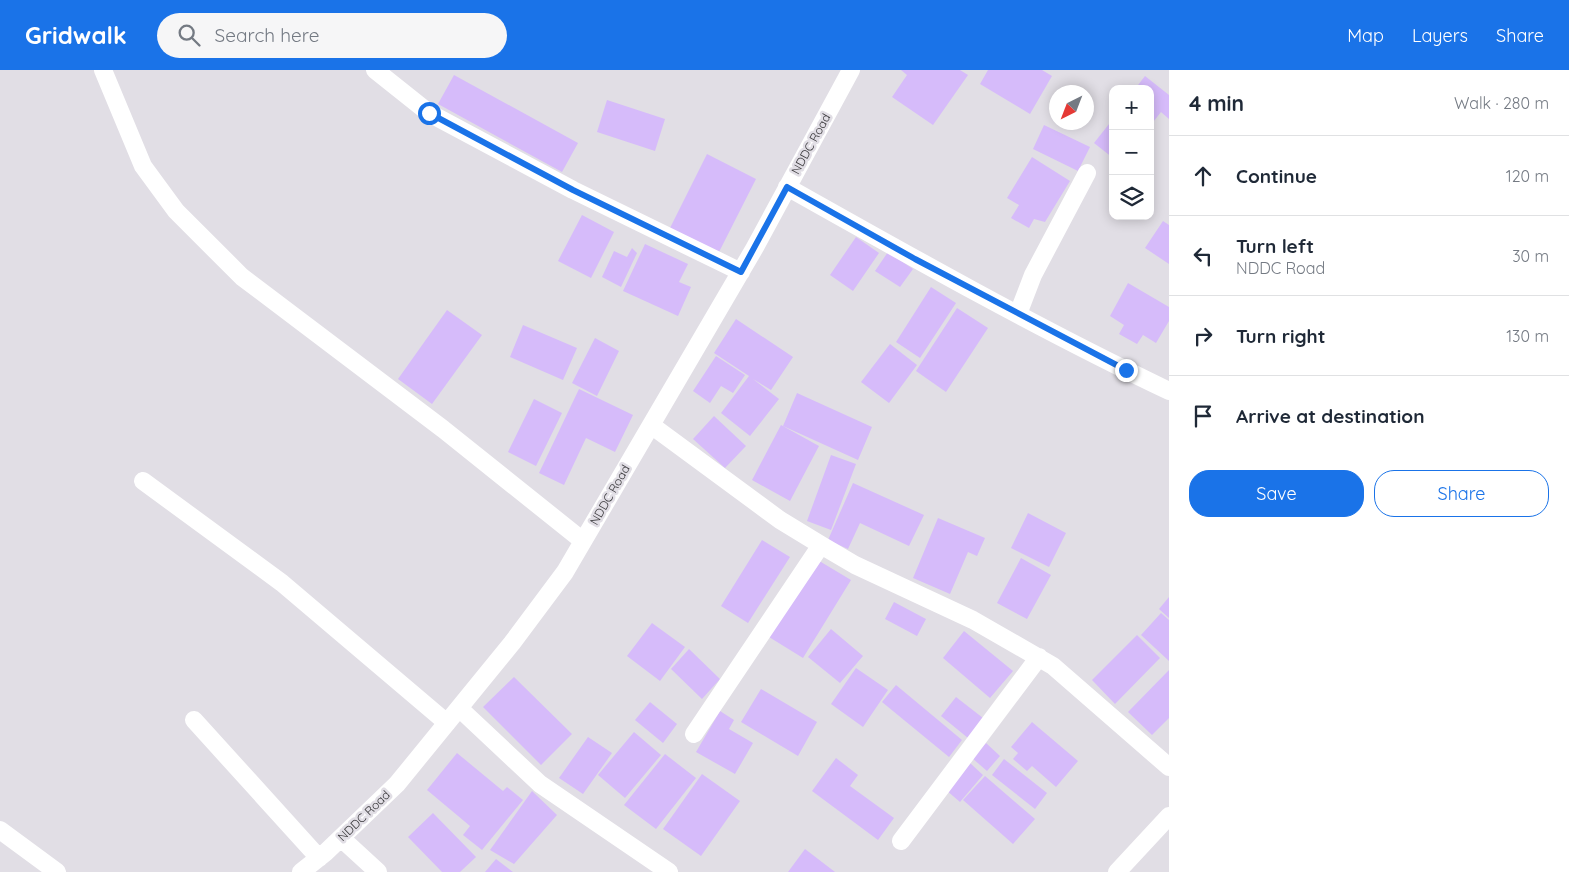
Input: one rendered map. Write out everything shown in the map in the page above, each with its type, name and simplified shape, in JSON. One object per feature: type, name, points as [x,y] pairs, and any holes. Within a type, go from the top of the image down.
[{"type":"street","points":[[104,70],[143,166],[176,211],[242,277],[435,423],[583,541]]},
{"type":"street","points":[[376,70],[429,113],[573,190],[741,272]]},
{"type":"street","name":"NDDC Road","points":[[301,872],[341,838],[397,784],[512,643],[565,572],[741,272],[851,70]]},
{"type":"street","points":[[1018,314],[1033,275],[1087,173]]},
{"type":"street","points":[[787,187],[915,259],[1169,391]]},
{"type":"street","points":[[651,425],[780,520],[821,545],[856,565],[973,620],[1053,666],[1169,768]]},
{"type":"street","points":[[143,481],[282,583],[446,723]]},
{"type":"street","points":[[694,734],[821,545]]},
{"type":"street","points":[[901,841],[1039,658]]},
{"type":"street","points":[[459,708],[540,784],[669,872]]},
{"type":"street","points":[[194,720],[318,858]]},
{"type":"street","points":[[1117,872],[1169,816]]},
{"type":"street","points":[[0,830],[57,872]]},
{"type":"street","points":[[341,838],[378,872]]},
{"type":"building","points":[[901,70],[960,70],[968,75],[933,125],[892,97],[907,75]]},
{"type":"building","points":[[988,70],[1042,70],[1052,76],[1030,114],[980,84]]},
{"type":"building","points":[[454,75],[578,143],[562,172],[438,104]]},
{"type":"building","points":[[1145,76],[1169,95],[1169,119],[1161,112],[1154,121],[1154,85],[1138,85]]},
{"type":"building","points":[[607,100],[665,119],[655,151],[597,132]]},
{"type":"building","points":[[1109,124],[1109,155],[1094,143]]},
{"type":"building","points":[[1044,125],[1049,127],[1049,130],[1054,130],[1090,147],[1078,171],[1033,149]]},
{"type":"building","points":[[707,154],[756,179],[719,252],[670,228]]},
{"type":"building","points":[[1032,157],[1070,181],[1045,222],[1034,219],[1029,228],[1011,218],[1019,205],[1007,198]]},
{"type":"building","points":[[582,215],[614,232],[591,278],[558,261]]},
{"type":"building","points":[[1163,221],[1169,225],[1169,264],[1145,248]]},
{"type":"building","points":[[856,237],[879,253],[853,291],[830,275]]},
{"type":"building","points":[[645,244],[688,264],[679,282],[691,287],[678,316],[623,291]]},
{"type":"building","points":[[632,248],[637,253],[621,287],[602,277],[614,251],[627,257]]},
{"type":"building","points":[[888,252],[913,269],[900,287],[875,271]]},
{"type":"building","points":[[1128,283],[1169,307],[1169,321],[1156,343],[1143,335],[1137,344],[1119,334],[1124,325],[1110,316]]},
{"type":"building","points":[[931,287],[956,303],[920,358],[896,342]]},
{"type":"building","points":[[957,308],[988,328],[946,392],[916,371]]},
{"type":"building","points":[[447,310],[482,335],[432,404],[398,379]]},
{"type":"building","points":[[736,319],[793,357],[771,390],[753,379],[779,399],[750,436],[721,413],[749,376],[714,353]]},
{"type":"building","points":[[523,325],[577,348],[563,380],[510,357]]},
{"type":"building","points":[[595,338],[619,351],[597,396],[572,383]]},
{"type":"building","points":[[890,344],[917,365],[889,403],[861,382]]},
{"type":"building","points":[[716,356],[745,375],[733,393],[721,386],[710,403],[693,391]]},
{"type":"building","points":[[579,389],[633,415],[615,452],[586,438],[564,485],[539,473]]},
{"type":"building","points":[[797,393],[872,427],[858,460],[783,426]]},
{"type":"building","points":[[534,399],[562,413],[536,466],[508,452]]},
{"type":"building","points":[[714,416],[746,446],[725,468],[693,439]]},
{"type":"building","points":[[781,425],[819,446],[790,501],[752,480]]},
{"type":"building","points":[[831,455],[856,464],[831,530],[807,521]]},
{"type":"building","points":[[853,483],[924,515],[909,546],[860,523],[848,549],[828,540]]},
{"type":"building","points":[[1028,513],[1066,533],[1049,567],[1011,548]]},
{"type":"building","points":[[938,518],[985,538],[977,556],[968,552],[950,594],[913,578]]},
{"type":"building","points":[[762,540],[790,557],[748,623],[721,606]]},
{"type":"building","points":[[1021,558],[1051,575],[1027,619],[997,603]]},
{"type":"building","points":[[816,559],[851,580],[803,658],[769,637]]},
{"type":"building","points":[[1169,597],[1169,618],[1159,609]]},
{"type":"building","points":[[894,602],[926,619],[917,636],[885,619]]},
{"type":"building","points":[[1161,613],[1169,620],[1169,661],[1141,635]]},
{"type":"building","points":[[652,623],[685,647],[660,681],[627,656]]},
{"type":"building","points":[[831,629],[863,656],[840,683],[808,657]]},
{"type":"building","points":[[964,631],[1013,671],[990,698],[943,658]]},
{"type":"building","points":[[1137,635],[1160,658],[1115,704],[1092,680]]},
{"type":"building","points":[[689,649],[720,679],[702,699],[671,669]]},
{"type":"building","points":[[856,668],[888,690],[863,727],[831,704]]},
{"type":"building","points":[[1169,670],[1169,718],[1152,735],[1128,712]]},
{"type":"building","points":[[514,677],[572,734],[541,765],[483,707]]},
{"type":"building","points":[[896,685],[962,740],[949,757],[882,702]]},
{"type":"building","points":[[761,689],[817,722],[798,756],[741,722]]},
{"type":"building","points":[[956,697],[983,718],[968,738],[941,716]]},
{"type":"building","points":[[650,702],[677,724],[663,743],[635,720]]},
{"type":"building","points":[[720,711],[734,720],[729,729],[753,743],[735,774],[696,752]]},
{"type":"building","points":[[1032,722],[1078,761],[1056,787],[1032,766],[1027,771],[1013,759],[1018,753],[1011,747]]},
{"type":"building","points":[[634,732],[661,755],[625,798],[598,775]]},
{"type":"building","points":[[588,737],[612,753],[583,794],[559,778]]},
{"type":"building","points":[[986,743],[1000,756],[987,771],[972,758]]},
{"type":"building","points":[[457,753],[503,791],[507,787],[523,800],[482,850],[463,835],[470,826],[427,790]]},
{"type":"building","points":[[665,754],[696,778],[656,829],[624,805]]},
{"type":"building","points":[[836,758],[858,775],[850,786],[894,818],[878,840],[812,791]]},
{"type":"building","points":[[1004,759],[1047,793],[1035,809],[992,775]]},
{"type":"building","points":[[970,763],[983,775],[960,802],[946,790]]},
{"type":"building","points":[[702,774],[740,801],[701,856],[663,829]]},
{"type":"building","points":[[985,776],[1035,819],[1013,844],[963,800]]},
{"type":"building","points":[[532,791],[557,815],[514,864],[490,850]]},
{"type":"building","points":[[433,813],[476,857],[460,872],[442,872],[408,837]]},
{"type":"building","points":[[805,849],[835,872],[788,872]]},
{"type":"building","points":[[496,859],[513,872],[485,872]]},
{"type":"route","points":[[429,113],[573,190],[741,272],[787,187],[915,259],[1126,370]]}]
